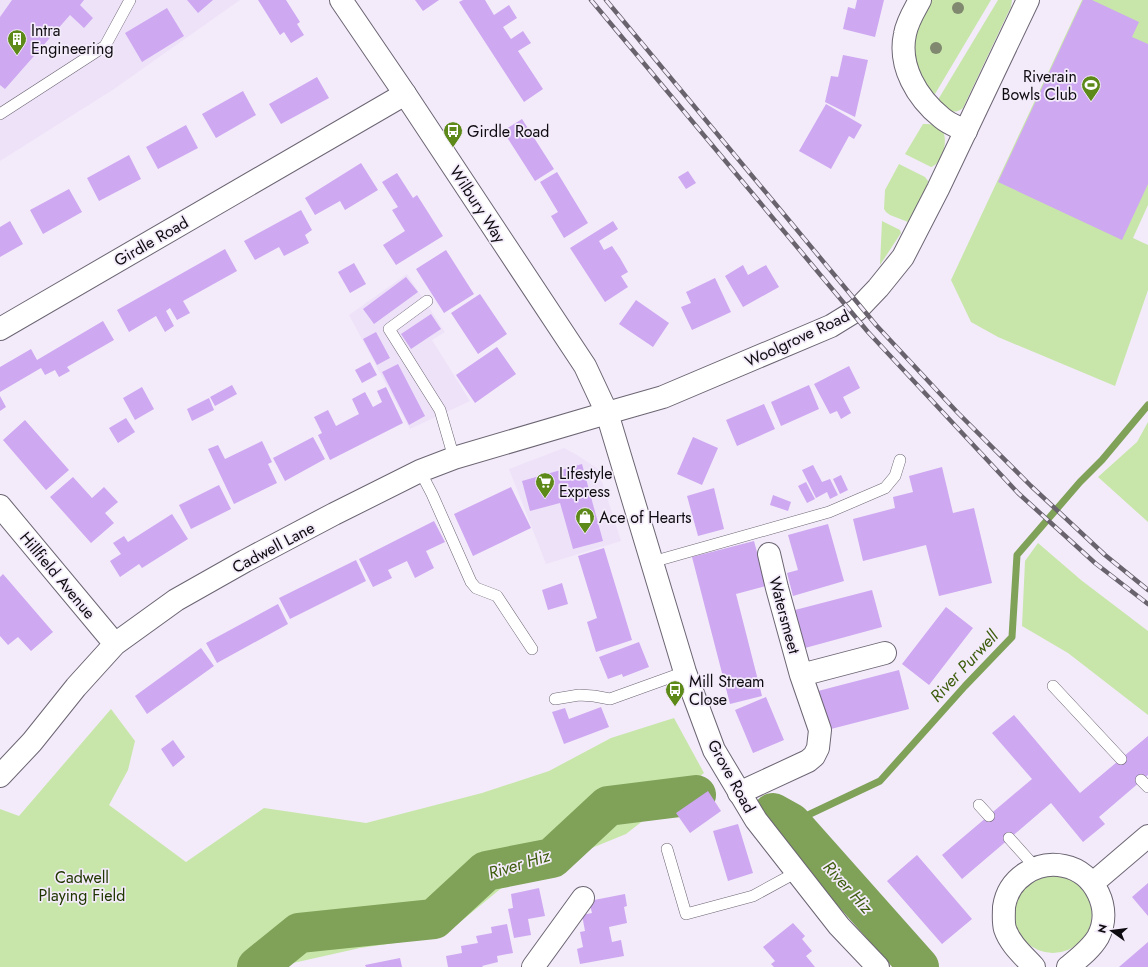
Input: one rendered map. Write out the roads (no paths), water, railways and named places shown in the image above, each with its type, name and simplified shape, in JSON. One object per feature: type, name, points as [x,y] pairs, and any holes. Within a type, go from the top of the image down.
[{"type":"street","name":"Wilbury Way","points":[[341,0],[585,366],[606,413]]},
{"type":"street","points":[[920,0],[909,20],[905,35],[903,50],[905,66],[916,89],[929,106],[946,121],[966,131]]},
{"type":"street","name":"Woolgrove Road","points":[[606,413],[663,397],[831,326],[857,310],[878,288],[903,257],[938,189],[1028,0]]},
{"type":"street","name":"Girdle Road","points":[[0,329],[405,94]]},
{"type":"street","name":"Cadwell Lane","points":[[0,776],[32,742],[76,687],[115,644],[176,600],[334,514],[420,472],[454,458],[606,413]]},
{"type":"street","name":"Grove Road","points":[[606,413],[685,672],[714,750],[756,820],[839,926],[878,967]]},
{"type":"street","name":"Hillfield Avenue","points":[[0,506],[115,644]]},
{"type":"street","name":"Watersmeet","points":[[739,793],[808,761],[814,756],[818,748],[820,730],[802,675],[777,588],[769,554]]},
{"type":"street","name":"Watersmeet","points":[[802,675],[885,653]]},
{"type":"street","points":[[1093,883],[1148,836]]},
{"type":"street","points":[[1034,967],[1010,939],[1004,927],[1003,916],[1007,894],[1014,882],[1023,874],[1046,865],[1064,866],[1074,869],[1093,883],[1101,898],[1104,910],[1103,922],[1098,936],[1090,948],[1068,967]]},
{"type":"street","points":[[533,967],[582,898]]},
{"type":"lane","points":[[0,114],[105,46],[130,0]]},
{"type":"lane","points":[[427,301],[389,329],[440,410],[454,458]]},
{"type":"lane","points":[[652,562],[829,512],[885,488],[895,476],[900,460]]},
{"type":"lane","points":[[420,472],[432,494],[471,582],[476,588],[497,596],[532,649]]},
{"type":"lane","points":[[555,699],[579,695],[610,699],[685,672]]},
{"type":"lane","points":[[1053,686],[1121,759]]},
{"type":"lane","points":[[979,805],[989,816]]},
{"type":"lane","points":[[1009,838],[1036,868]]},
{"type":"lane","points":[[667,849],[686,914],[753,896],[797,872]]},
{"type":"waterway","name":"River Purwell","points":[[791,823],[880,781],[965,686],[1012,637],[1017,555],[1080,482],[1102,460],[1148,405]]},
{"type":"waterway","name":"River Hiz","points":[[257,967],[299,933],[434,919],[486,871],[552,858],[608,806],[696,795]]},
{"type":"waterway","name":"River Hiz","points":[[773,813],[791,823],[919,967]]},
{"type":"railway","points":[[591,0],[868,332],[1018,493],[1095,563],[1148,604]]},
{"type":"railway","points":[[606,0],[876,325],[958,413],[1031,486],[1105,555],[1148,590]]},
{"type":"place","name":"Intra Engineering","points":[[17,56]]},
{"type":"place","name":"Riverain Bowls Club","points":[[1091,102]]},
{"type":"place","name":"Girdle Road","points":[[453,148]]},
{"type":"place","name":"Lifestyle Express","points":[[545,499]]},
{"type":"place","name":"Ace of Hearts","points":[[585,534]]},
{"type":"place","name":"Mill Stream Close","points":[[675,707]]},
{"type":"park label","name":"Cadwell Playing Field","points":[[82,886]]}]
